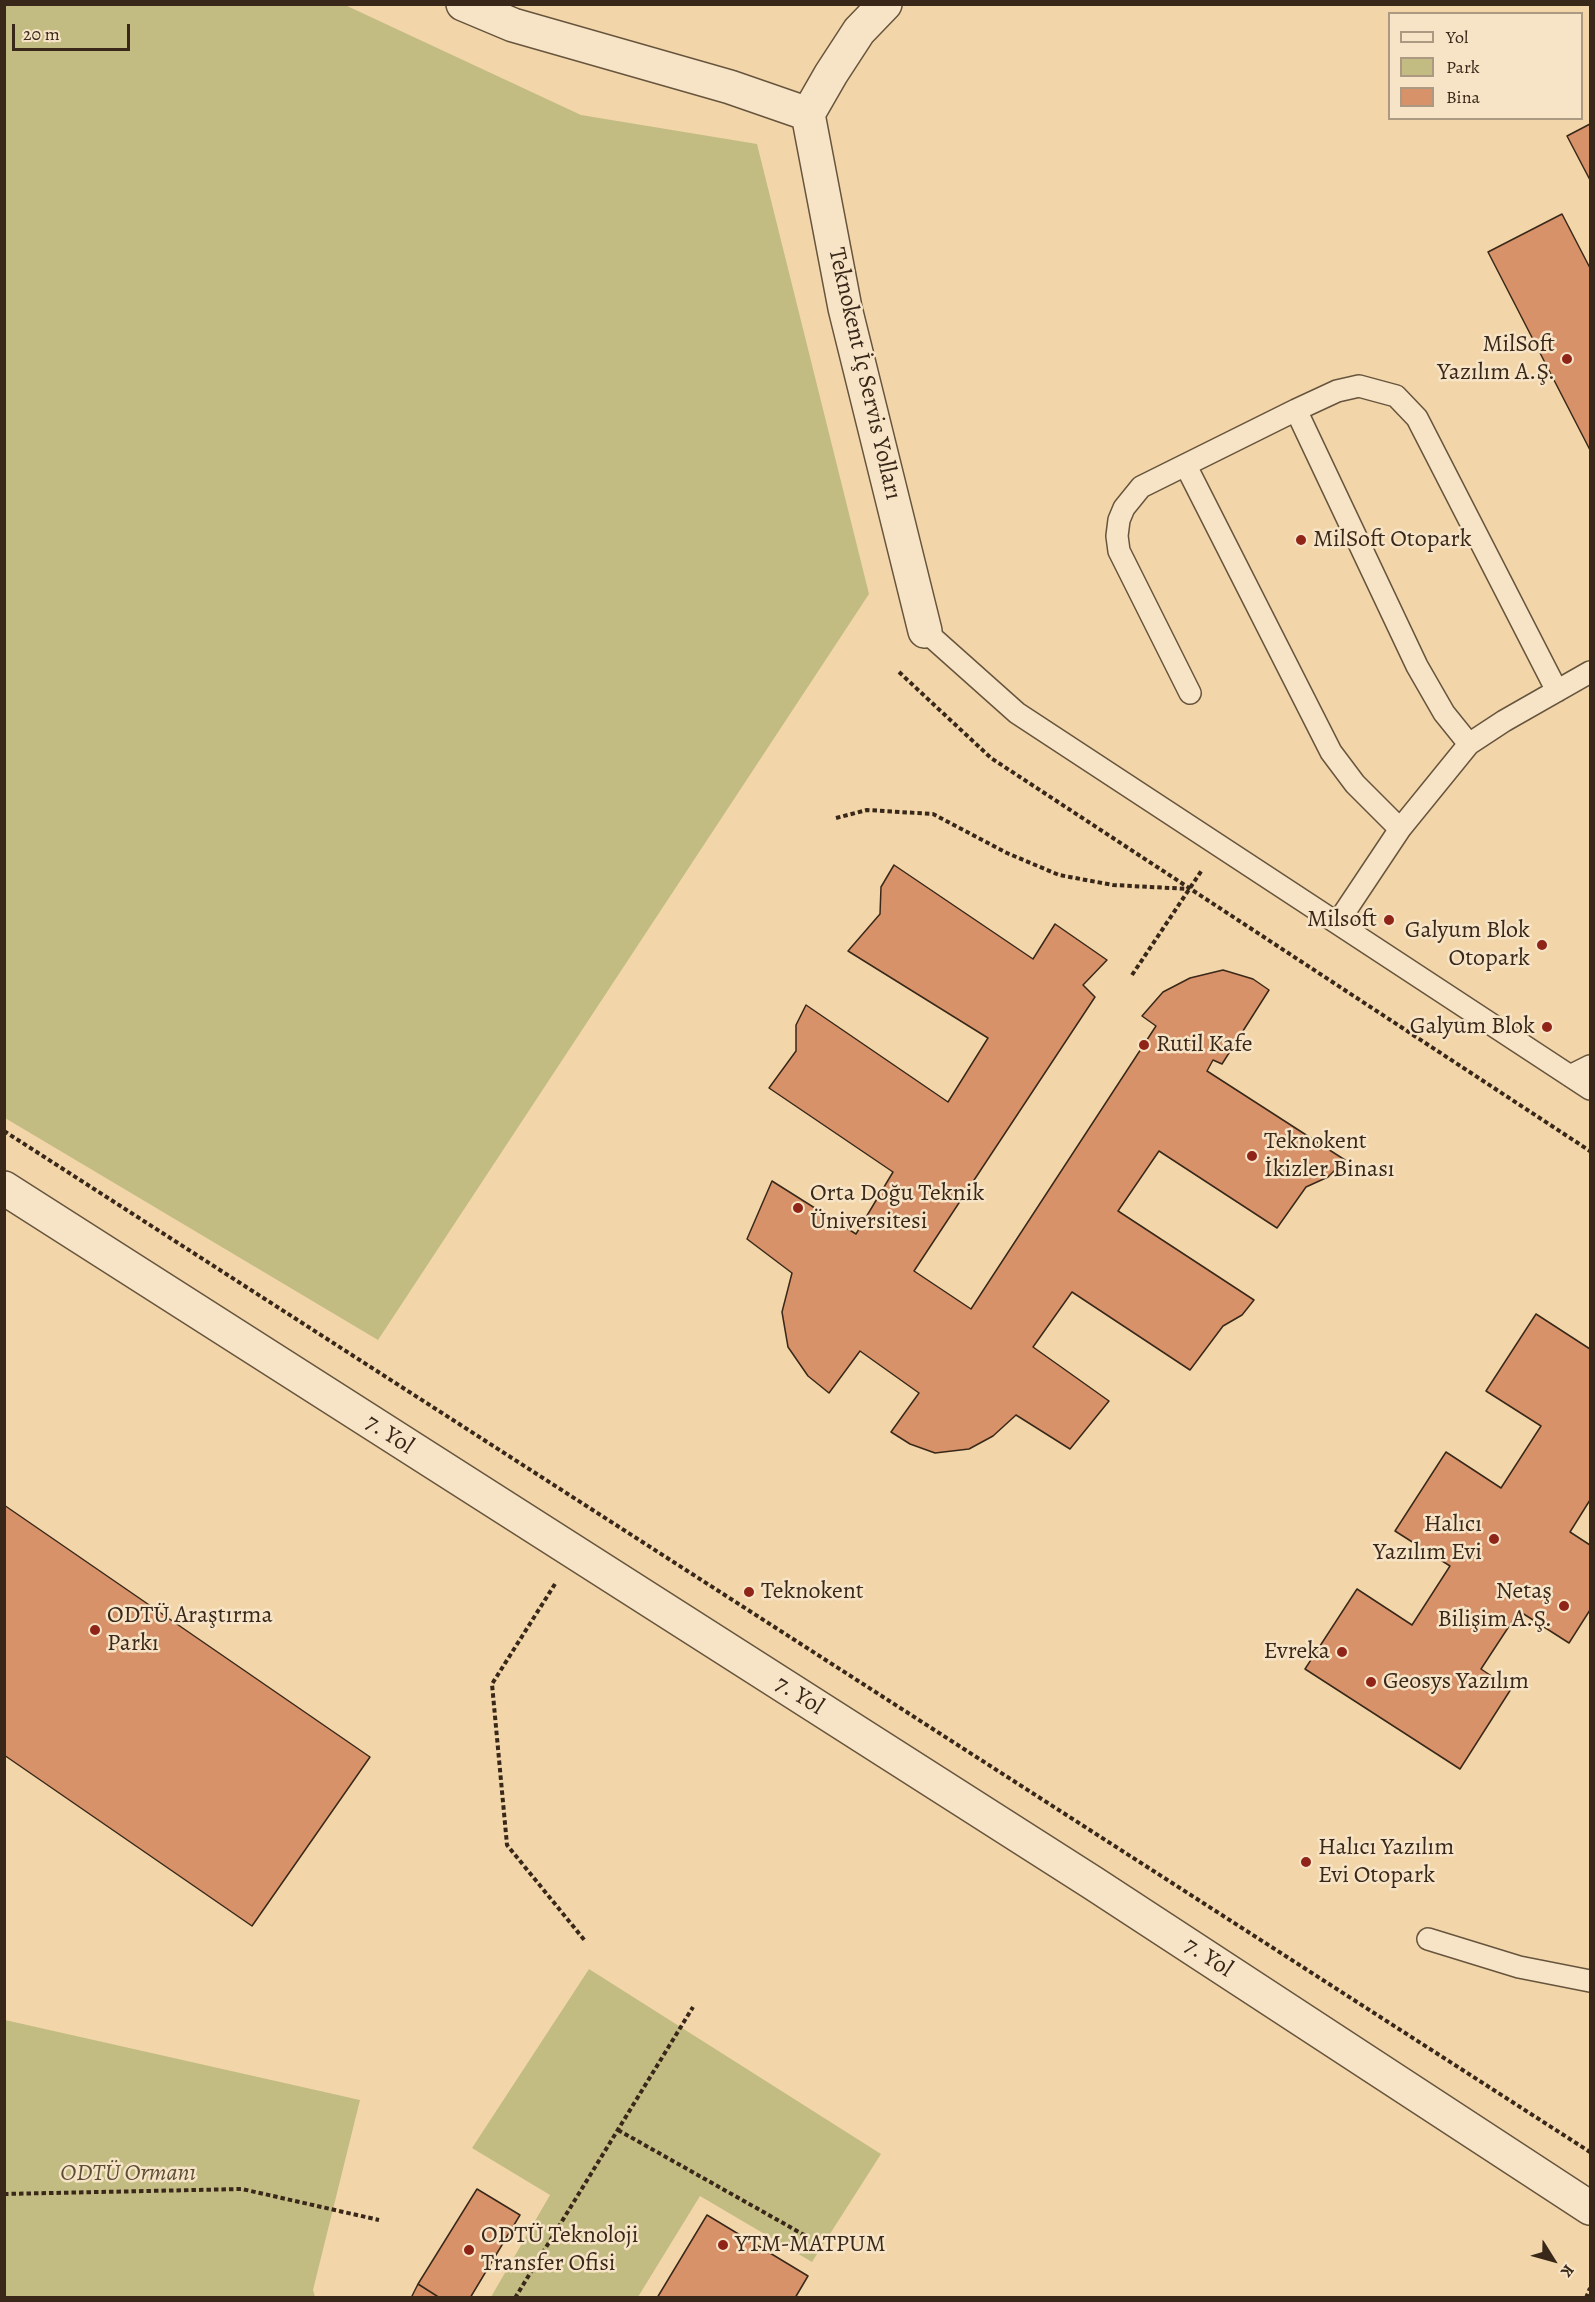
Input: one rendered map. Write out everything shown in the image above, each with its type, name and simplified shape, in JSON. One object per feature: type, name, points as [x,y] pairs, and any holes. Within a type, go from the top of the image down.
[{"type":"street","points":[[463,4],[513,25],[730,87],[808,114],[859,31],[885,4]]},
{"type":"street","name":"Teknokent İç Servis Yolları","points":[[808,114],[845,308],[925,631]]},
{"type":"street","name":"7. Yol","points":[[4,1188],[1093,1883],[1590,2208]]},
{"type":"lane","points":[[1190,693],[1119,551],[1117,536],[1119,520],[1131,497],[1141,488],[1296,410],[1337,391],[1359,386],[1396,396],[1417,418],[1557,691]]},
{"type":"lane","points":[[1296,410],[1417,666],[1444,713],[1468,744]]},
{"type":"lane","points":[[1186,466],[1331,752],[1355,784],[1400,829]]},
{"type":"lane","points":[[925,631],[1017,713],[1220,844],[1590,1089]]},
{"type":"lane","points":[[1338,922],[1400,829],[1468,744],[1590,672]]},
{"type":"lane","points":[[1570,1076],[1590,1066]]},
{"type":"lane","points":[[1428,1939],[1519,1967],[1590,1981]]},
{"type":"path","points":[[899,672],[991,758],[1590,1151]]},
{"type":"path","points":[[836,818],[867,810],[933,814],[1007,853],[1059,875],[1113,885],[1190,889]]},
{"type":"path","points":[[1132,975],[1220,844]]},
{"type":"path","points":[[4,1131],[1590,2152]]},
{"type":"path","points":[[575,1553],[492,1684],[507,1845],[586,1942]]},
{"type":"path","points":[[515,2298],[693,2007]]},
{"type":"path","points":[[618,2130],[806,2236]]},
{"type":"path","points":[[4,2194],[242,2189],[379,2220]]},
{"type":"path","points":[[1586,2298],[1590,2288]]},
{"type":"green space","points":[[5,4],[345,5],[581,115],[757,144],[869,594],[378,1340],[5,1118]]},
{"type":"green space","points":[[589,1969],[881,2154],[812,2262],[700,2196],[638,2297],[491,2297],[550,2195],[472,2148]]},
{"type":"green space","name":"ODTÜ Ormanı","points":[[5,2020],[360,2100],[313,2290],[315,2297],[5,2297]]},
{"type":"building","points":[[1590,124],[1590,180],[1567,136]]},
{"type":"building","name":"MilSoft Yazılım A.Ş.","points":[[1562,214],[1590,268],[1590,450],[1488,252]]},
{"type":"building","name":"Teknokent İkizler Binası","points":[[894,865],[1033,959],[1055,924],[1107,960],[1083,985],[1095,997],[914,1271],[971,1309],[1156,1026],[1142,1016],[1163,992],[1190,978],[1223,970],[1253,979],[1269,990],[1222,1064],[1213,1060],[1207,1071],[1345,1160],[1328,1177],[1306,1187],[1277,1228],[1159,1151],[1118,1211],[1254,1300],[1242,1315],[1223,1326],[1190,1370],[1072,1292],[1033,1347],[1109,1401],[1070,1449],[1016,1415],[993,1436],[969,1449],[935,1453],[910,1444],[891,1432],[919,1393],[860,1351],[829,1393],[808,1376],[788,1347],[782,1312],[792,1273],[747,1239],[772,1181],[856,1234],[893,1172],[769,1088],[796,1051],[796,1025],[806,1005],[948,1102],[988,1038],[848,951],[880,914],[881,887]]},
{"type":"building","name":"Halıcı Yazılım Evi","points":[[1536,1314],[1590,1349],[1590,1500],[1570,1532],[1590,1545],[1590,1610],[1569,1643],[1519,1611],[1481,1669],[1511,1689],[1460,1769],[1305,1669],[1357,1589],[1412,1625],[1450,1566],[1395,1531],[1446,1452],[1501,1488],[1541,1426],[1486,1391]]},
{"type":"building","name":"ODTÜ Araştırma Parkı","points":[[4,1505],[370,1757],[252,1926],[4,1755]]},
{"type":"building","name":"ODTÜ Teknoloji Transfer Ofisi","points":[[477,2189],[520,2215],[470,2298],[440,2298],[418,2284]]},
{"type":"building","name":"YTM-MATPUM","points":[[707,2215],[808,2276],[795,2298],[657,2298]]},
{"type":"building","points":[[418,2284],[440,2298],[411,2298]]},
{"type":"place","name":"MilSoft Yazılım A.Ş.","points":[[1567,359]]},
{"type":"place","name":"MilSoft Otopark","points":[[1301,540]]},
{"type":"place","name":"Milsoft","points":[[1389,920]]},
{"type":"place","name":"Galyum Blok Otopark","points":[[1542,945]]},
{"type":"place","name":"Galyum Blok","points":[[1547,1027]]},
{"type":"place","name":"Rutil Kafe","points":[[1144,1045]]},
{"type":"place","name":"Teknokent İkizler Binası","points":[[1252,1156]]},
{"type":"place","name":"Orta Doğu Teknik Üniversitesi","points":[[798,1208]]},
{"type":"place","name":"Halıcı Yazılım Evi","points":[[1494,1539]]},
{"type":"place","name":"Teknokent","points":[[749,1592]]},
{"type":"place","name":"Netaş Bilişim A.Ş.","points":[[1564,1606]]},
{"type":"place","name":"ODTÜ Araştırma Parkı","points":[[95,1630]]},
{"type":"place","name":"Evreka","points":[[1342,1652]]},
{"type":"place","name":"Geosys Yazılım","points":[[1371,1682]]},
{"type":"place","name":"Halıcı Yazılım Evi Otopark","points":[[1306,1862]]},
{"type":"place","name":"YTM-MATPUM","points":[[723,2245]]},
{"type":"place","name":"ODTÜ Teknoloji Transfer Ofisi","points":[[469,2250]]}]
